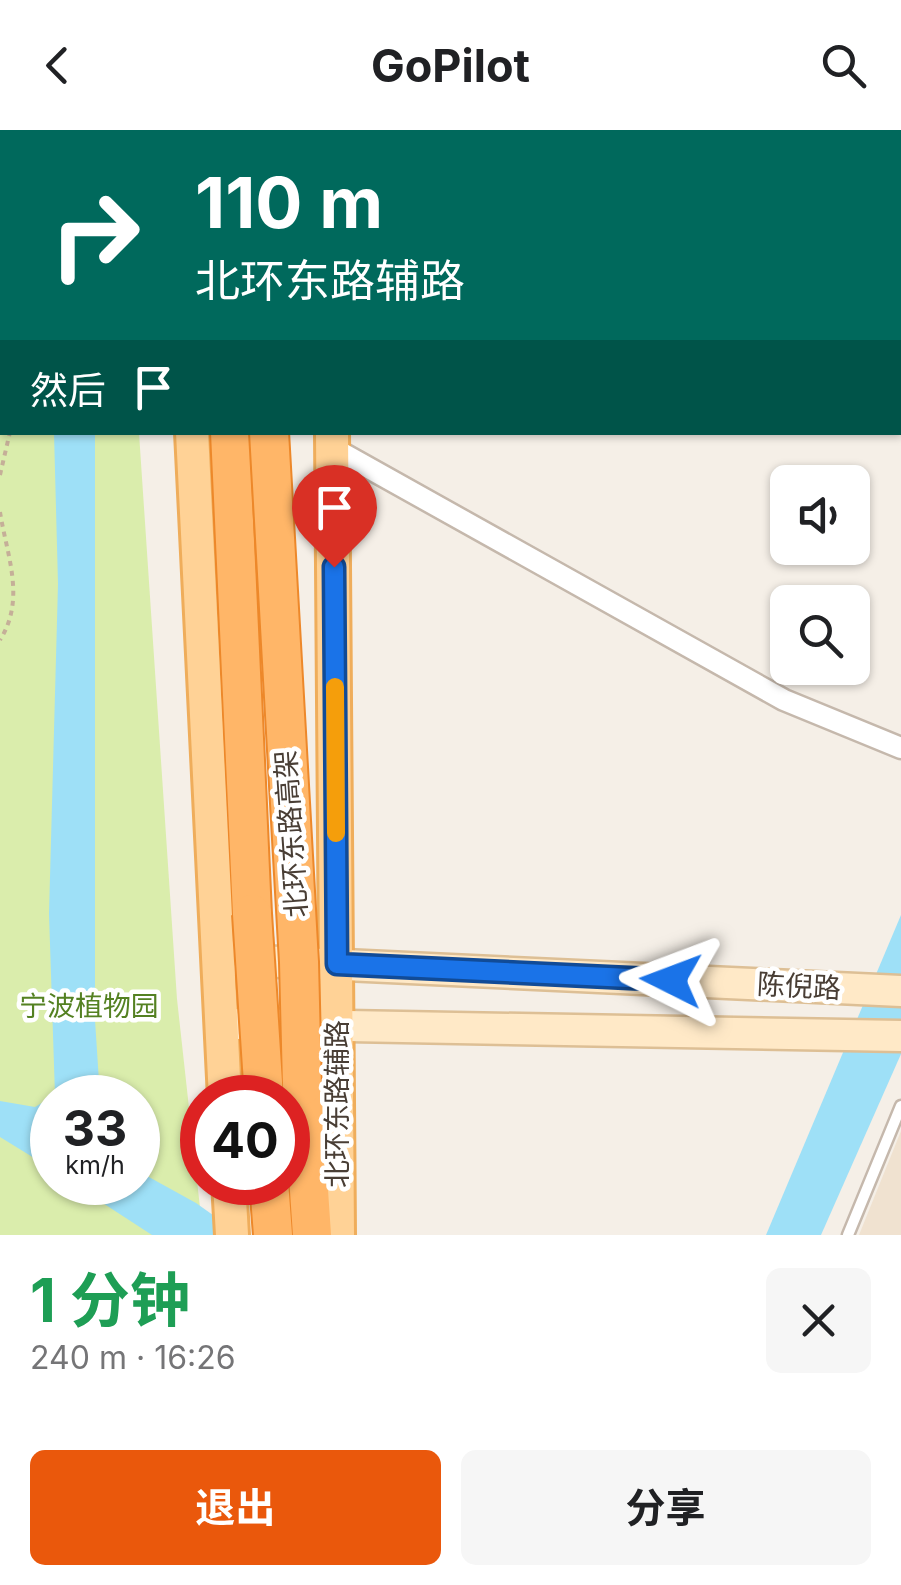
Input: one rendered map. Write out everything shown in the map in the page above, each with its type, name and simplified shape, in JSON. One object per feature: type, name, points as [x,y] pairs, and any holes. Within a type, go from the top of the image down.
[{"type":"highway","name":"北环东路高架","points":[[230,435],[263,1075]]},
{"type":"highway","name":"北环东路高架","points":[[269,435],[312,1235]]},
{"type":"highway","points":[[271,1205],[273,1235]]},
{"type":"main road","points":[[192,435],[223,1075]]},
{"type":"main road","name":"北环东路辅路","points":[[332,440],[338,1235]]},
{"type":"street","points":[[332,440],[784,700],[901,748]]},
{"type":"street","name":"陈倪路","points":[[218,959],[901,991]]},
{"type":"street","name":"陈倪路","points":[[221,1024],[901,1036]]},
{"type":"lane","points":[[848,1235],[901,1106]]},
{"type":"path","points":[[0,475],[9,435]]},
{"type":"path","points":[[0,512],[12,566],[15,603],[0,640]]},
{"type":"shaded area","points":[[901,1131],[901,1235],[859,1235]]},
{"type":"green space","name":"宁波植物园","points":[[0,435],[139,435],[185,1075],[180,1075],[180,1205],[200,1205],[203,1235],[0,1235]]},
{"type":"water","points":[[54,435],[95,435],[95,1020],[99,1075],[54,1075],[49,914],[58,584]]},
{"type":"water","points":[[901,915],[901,1054],[821,1235],[766,1235]]},
{"type":"water","points":[[0,1101],[30,1106],[30,1155],[0,1137]]},
{"type":"water","points":[[160,1183],[180,1194],[180,1205],[199,1205],[241,1235],[152,1235],[106,1205],[160,1205]]},
{"type":"slow traffic","points":[[335,687],[336,833]]},
{"type":"route","points":[[334,567],[337,964],[671,980]]}]
